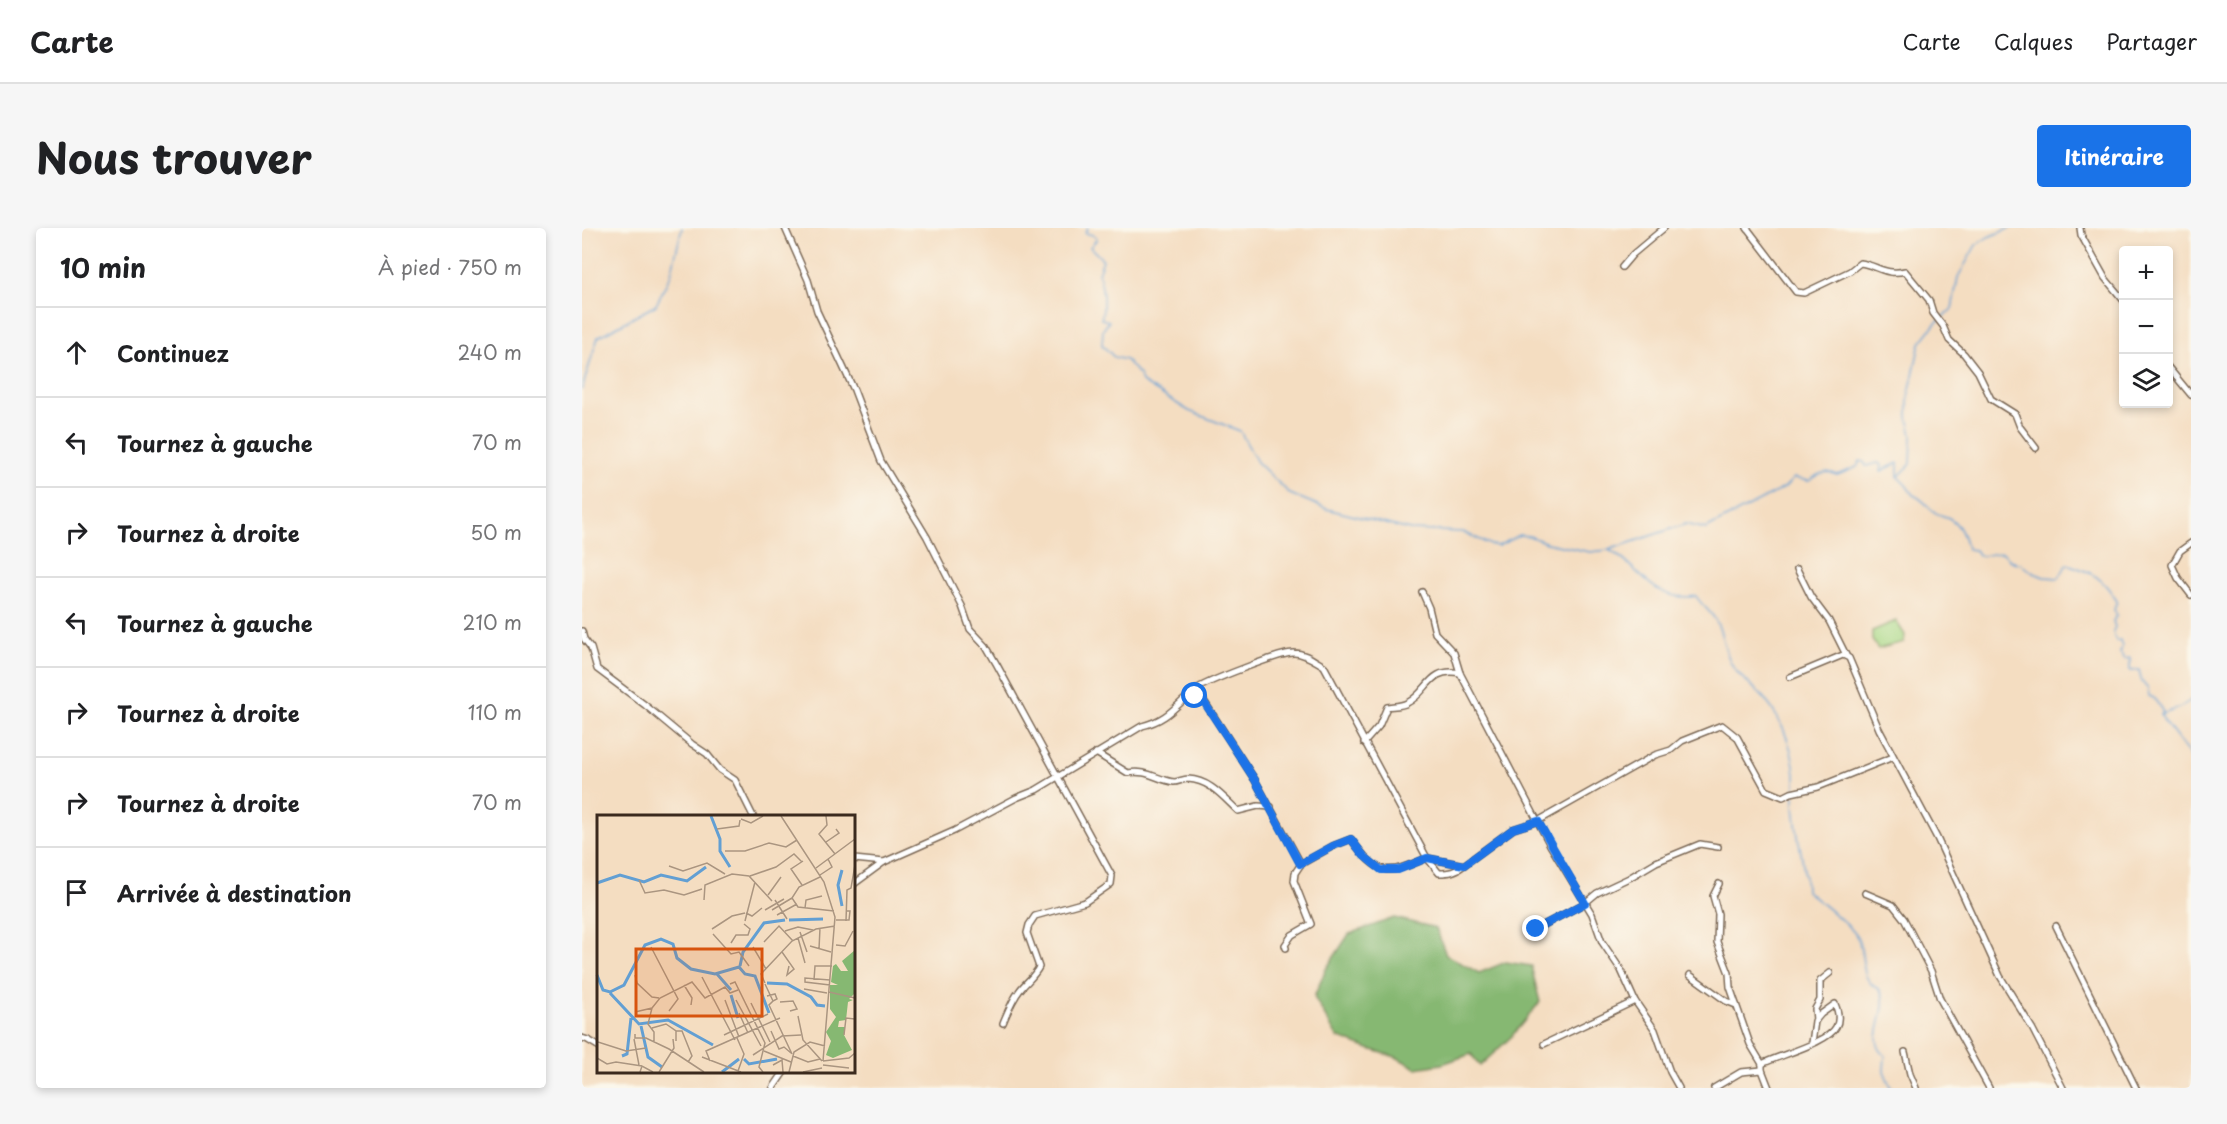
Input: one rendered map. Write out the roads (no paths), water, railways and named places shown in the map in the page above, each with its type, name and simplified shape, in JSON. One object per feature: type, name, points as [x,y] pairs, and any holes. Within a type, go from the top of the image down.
[{"type":"street","points":[[784,228],[808,280],[817,311],[854,390],[880,461],[927,537],[962,606],[970,629],[986,646],[1110,868],[1111,884],[1085,902],[1035,916],[1029,924],[1027,933],[1039,967],[1034,977],[1021,988],[1011,1003],[1003,1023]]},
{"type":"street","points":[[1622,267],[1664,228]]},
{"type":"street","points":[[1747,228],[1796,291],[1804,293],[1850,271],[1860,263],[1880,271],[1898,273],[1905,271],[1929,300],[1933,313],[1943,326],[1949,340],[1978,372],[1991,399],[2015,414],[2020,427],[2036,448]]},
{"type":"street","points":[[2080,228],[2081,235],[2105,278],[2122,300]]},
{"type":"street","points":[[2173,372],[2191,395]]},
{"type":"street","points":[[2191,543],[2180,551],[2172,566],[2178,579],[2191,596]]},
{"type":"street","points":[[1797,569],[1811,597],[1829,621],[1852,663],[1893,757],[1937,838],[2000,976],[2032,1028],[2063,1088]]},
{"type":"street","points":[[1422,592],[1429,608],[1435,633],[1454,654],[1460,674],[1538,821],[1592,914],[1602,942],[1621,970],[1635,1001],[1655,1030],[1670,1072],[1679,1088]]},
{"type":"street","points":[[582,631],[584,639],[591,648],[597,669],[692,744],[707,753],[720,770],[735,780],[752,815]]},
{"type":"street","points":[[855,883],[884,862],[954,831],[1036,790],[1142,726],[1155,722],[1180,706],[1196,689],[1235,671],[1294,652],[1308,656],[1324,666],[1427,858],[1439,873],[1458,870],[1513,829],[1538,821],[1655,755],[1671,750],[1682,741],[1722,725],[1737,737],[1766,790],[1783,797],[1818,787],[1893,757]]},
{"type":"street","points":[[1790,677],[1846,655]]},
{"type":"street","points":[[1364,743],[1379,726],[1387,707],[1406,704],[1436,676],[1448,671],[1460,674]]},
{"type":"street","points":[[1196,689],[1195,696],[1204,702],[1271,807],[1300,864]]},
{"type":"street","points":[[1096,753],[1128,773],[1154,775],[1175,782],[1187,779],[1211,785],[1238,811],[1258,806],[1271,807]]},
{"type":"street","points":[[1286,948],[1285,945],[1292,935],[1311,924],[1294,881],[1295,873],[1300,864],[1333,846],[1351,839],[1364,856],[1381,870],[1398,870],[1427,858],[1464,865]]},
{"type":"street","points":[[1536,929],[1585,903],[1597,892],[1629,878],[1656,862],[1700,844],[1718,847]]},
{"type":"street","points":[[855,859],[884,862]]},
{"type":"street","points":[[1719,885],[1713,896],[1718,914],[1717,942],[1726,960],[1730,987],[1736,1005],[1769,1088]]},
{"type":"street","points":[[1865,893],[1893,905],[1904,919],[1931,971],[1940,999],[1989,1088]]},
{"type":"street","points":[[2056,926],[2136,1088]]},
{"type":"street","points":[[1812,1044],[1816,1020],[1815,1009],[1820,1000],[1820,981],[1830,973]]},
{"type":"street","points":[[1690,975],[1726,1001],[1736,1005]]},
{"type":"street","points":[[1544,1044],[1635,1001]]},
{"type":"street","points":[[1714,1088],[1741,1072],[1762,1067],[1774,1058],[1812,1044],[1835,1029],[1838,1025],[1838,1012],[1835,1004],[1816,1020]]},
{"type":"street","points":[[582,1038],[597,1045]]},
{"type":"street","points":[[1905,1052],[1916,1088]]},
{"type":"street","points":[[773,1088],[783,1073]]},
{"type":"waterway","points":[[582,389],[598,337],[656,305],[671,274],[682,228]]},
{"type":"waterway","points":[[1088,228],[1085,233],[1097,239],[1090,247],[1103,260],[1098,273],[1103,296],[1101,319],[1109,321],[1103,330],[1102,345],[1114,357],[1126,360],[1140,376],[1142,382],[1189,411],[1240,431],[1257,462],[1290,494],[1327,509],[1410,530],[1463,532],[1498,546],[1519,535],[1529,536],[1547,543],[1590,552],[1608,550],[1686,524],[1706,529],[1784,488],[1794,478],[1809,481],[1822,473],[1829,472],[1837,475],[1857,467],[1860,461],[1866,466],[1878,463],[1882,465],[1881,471],[1898,463],[1898,477],[1913,495],[1936,513],[1957,524],[1967,549],[1975,550],[1979,556],[2003,553],[2011,561],[2044,577],[2059,578],[2067,564],[2091,573],[2107,586],[2117,601],[2114,610],[2117,615],[2113,621],[2115,627],[2113,631],[2116,641],[2120,640],[2122,647],[2120,653],[2125,659],[2130,658],[2130,671],[2139,670],[2149,696],[2154,698],[2163,712],[2161,715],[2164,721],[2191,757]]},
{"type":"waterway","points":[[1898,477],[1911,464],[1912,435],[1908,417],[1908,398],[1920,343],[1935,324],[1952,309],[1958,277],[1976,245],[1988,237],[2011,228]]},
{"type":"waterway","points":[[1609,550],[1657,589],[1681,597],[1696,596],[1711,614],[1719,627],[1728,657],[1734,668],[1763,697],[1778,718],[1792,753],[1795,791]]},
{"type":"waterway","points":[[2163,714],[2191,700]]},
{"type":"waterway","points":[[1794,796],[1795,820],[1806,891],[1856,935],[1865,973],[1872,985],[1879,989],[1883,996],[1877,1036],[1880,1049],[1885,1055],[1884,1071],[1891,1088]]}]
